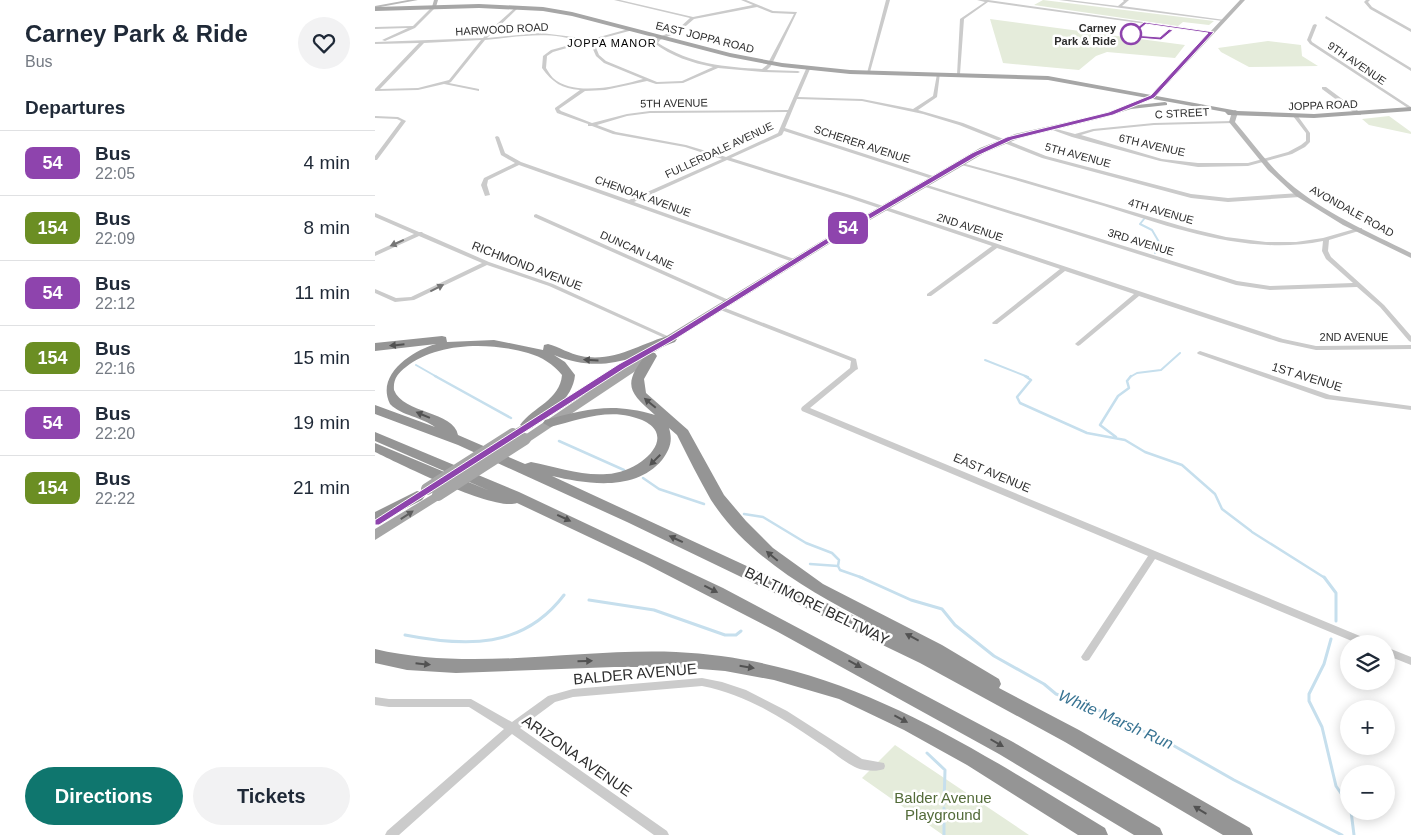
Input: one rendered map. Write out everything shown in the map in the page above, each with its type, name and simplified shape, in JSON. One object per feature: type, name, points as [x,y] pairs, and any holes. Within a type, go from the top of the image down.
[{"type":"highway","points":[[375,347],[460,338],[499,338],[534,344],[579,359],[603,361],[623,357],[671,338]]},
{"type":"highway","points":[[463,442],[435,420],[391,399],[387,382],[397,368],[425,352],[456,344],[484,343],[512,346],[549,357],[567,370],[569,375],[568,385],[558,400],[527,425]]},
{"type":"highway","points":[[651,356],[636,380],[640,395],[683,433],[718,498],[740,525],[767,552],[817,588],[963,666],[1072,736]]},
{"type":"highway","name":"BALTIMORE BELTWAY","points":[[375,409],[463,442],[633,518],[909,650],[1072,736],[1242,835]]},
{"type":"highway","points":[[505,462],[591,478],[615,478],[635,473],[650,465],[660,455],[666,442],[664,431],[657,423],[629,412],[603,411],[550,423]]},
{"type":"highway","points":[[375,436],[537,506],[695,581],[834,653],[994,741],[1153,835]]},
{"type":"highway","points":[[375,447],[485,495],[537,506]]},
{"type":"highway","points":[[375,521],[427,493]]},
{"type":"highway","points":[[375,656],[408,663],[440,666],[651,659],[696,661],[762,670],[796,678],[845,694],[897,717],[1097,835]]},
{"type":"main road","points":[[375,8],[416,0]]},
{"type":"main road","points":[[435,7],[436,0]]},
{"type":"main road","points":[[375,536],[427,493],[527,425],[934,178],[1002,141],[1098,117],[1130,107],[1150,98],[1243,0]]},
{"type":"main road","name":"EAST JOPPA ROAD","points":[[375,8],[517,8],[564,12],[769,63],[868,72],[959,74],[1082,82],[1150,98]]},
{"type":"main road","name":"EAST JOPPA ROAD","points":[[1032,78],[1150,98]]},
{"type":"main road","points":[[1107,91],[1127,98],[1130,107]]},
{"type":"main road","name":"JOPPA ROAD","points":[[1150,98],[1178,105],[1235,112],[1295,116],[1359,114],[1411,109]]},
{"type":"main road","name":"JOPPA ROAD","points":[[1150,98],[1235,112]]},
{"type":"main road","points":[[1130,107],[1152,104],[1178,105]]},
{"type":"main road","points":[[1232,122],[1235,112]]},
{"type":"main road","name":"AVONDALE ROAD","points":[[1232,122],[1278,177],[1300,195],[1411,256]]},
{"type":"main road","points":[[427,493],[525,440],[651,356],[671,338]]},
{"type":"street","points":[[616,0],[693,18],[756,6]]},
{"type":"street","points":[[743,0],[772,12],[796,13],[763,71]]},
{"type":"street","points":[[868,72],[888,0]]},
{"type":"street","points":[[979,0],[1212,32]]},
{"type":"street","points":[[1062,0],[1223,20]]},
{"type":"street","points":[[1119,8],[1127,0],[1125,0]]},
{"type":"street","points":[[1368,0],[1366,2],[1371,8],[1411,31]]},
{"type":"street","points":[[959,74],[962,19],[988,1]]},
{"type":"street","points":[[376,43],[413,27],[435,7]]},
{"type":"street","points":[[375,90],[418,89],[445,83],[458,74],[485,39],[517,8]]},
{"type":"street","points":[[693,18],[679,30],[661,37],[656,42],[665,50],[716,67],[798,72]]},
{"type":"street","points":[[1326,18],[1411,70]]},
{"type":"street","name":"9TH AVENUE","points":[[1315,24],[1309,40],[1311,43],[1411,109]]},
{"type":"street","points":[[375,28],[413,27]]},
{"type":"street","points":[[631,29],[552,51],[545,56],[544,68],[551,78],[565,86],[583,90],[612,88],[645,80]]},
{"type":"street","name":"HARWOOD ROAD","points":[[376,43],[485,39],[547,34],[567,36],[587,42]]},
{"type":"street","points":[[375,90],[423,41]]},
{"type":"street","points":[[587,42],[594,46],[597,55],[605,62],[645,80],[661,84],[679,83],[689,86]]},
{"type":"street","points":[[679,83],[716,67]]},
{"type":"street","name":"FULLERDALE AVENUE","points":[[630,202],[776,136],[783,129],[808,68]]},
{"type":"street","points":[[914,111],[935,97],[939,74]]},
{"type":"street","points":[[445,83],[477,90]]},
{"type":"street","points":[[1324,88],[1359,114]]},
{"type":"street","name":"2ND AVENUE","points":[[583,90],[557,109],[571,118],[625,136],[686,146],[883,208],[1281,341],[1335,349],[1411,347]]},
{"type":"street","name":"5TH AVENUE","points":[[796,98],[862,100],[914,111],[961,124],[1044,157],[1191,196],[1228,200],[1300,195]]},
{"type":"street","name":"5TH AVENUE","points":[[590,125],[627,115],[650,112],[790,111]]},
{"type":"street","name":"6TH AVENUE","points":[[1049,128],[1162,160],[1186,164],[1232,166],[1264,160],[1297,150],[1306,143],[1308,132],[1295,116]]},
{"type":"street","points":[[375,117],[402,119],[404,123],[375,159]]},
{"type":"street","name":"C STREET","points":[[1074,136],[1093,130],[1154,124],[1232,122]]},
{"type":"street","name":"SCHERER AVENUE","points":[[783,129],[934,178]]},
{"type":"street","name":"CHENOAK AVENUE","points":[[497,137],[503,154],[519,163],[795,261]]},
{"type":"street","points":[[487,195],[484,185],[486,179],[519,163]]},
{"type":"street","name":"4TH AVENUE","points":[[961,163],[1216,237],[1250,243],[1285,244],[1326,240],[1360,229]]},
{"type":"street","name":"3RD AVENUE","points":[[922,185],[1236,283],[1271,288],[1359,285]]},
{"type":"street","name":"RICHMOND AVENUE","points":[[375,215],[487,263],[551,284],[611,314],[671,338]]},
{"type":"street","name":"DUNCAN LANE","points":[[536,216],[729,302]]},
{"type":"street","points":[[375,254],[420,234]]},
{"type":"street","points":[[1326,240],[1325,251],[1328,258],[1382,306],[1411,340]]},
{"type":"street","points":[[929,296],[996,246]]},
{"type":"street","points":[[375,291],[395,300],[412,299],[487,263]]},
{"type":"street","points":[[995,323],[1063,269]]},
{"type":"street","points":[[1078,344],[1137,294]]},
{"type":"street","name":"EAST AVENUE","points":[[719,308],[854,360],[855,369],[805,409],[1347,635]]},
{"type":"street","name":"1ST AVENUE","points":[[1201,353],[1329,397],[1411,408]]},
{"type":"street","points":[[1086,657],[1153,555]]},
{"type":"street","points":[[1395,655],[1411,661]]},
{"type":"street","name":"BALDER AVENUE","points":[[391,835],[512,728],[546,703],[560,696],[702,682],[737,689],[757,699],[860,764],[880,766]]},
{"type":"street","name":"ARIZONA AVENUE","points":[[375,701],[471,703],[512,728],[663,835]]},
{"type":"green space","points":[[1043,0],[1214,21],[1209,25],[1183,22],[1178,26],[1034,5]]},
{"type":"green space","points":[[990,19],[1185,45],[1175,58],[1107,52],[1096,56],[1079,70],[1003,63]]},
{"type":"green space","points":[[1268,41],[1301,45],[1302,56],[1318,66],[1249,67],[1221,52],[1218,48]]},
{"type":"green space","points":[[1389,116],[1411,132],[1411,134],[1369,125],[1362,119]]},
{"type":"green space","name":"Balder Avenue Playground","points":[[895,745],[1029,835],[943,835],[862,778]]},
{"type":"waterway","points":[[1144,219],[1140,224],[1152,230],[1159,242],[1155,253]]},
{"type":"waterway","points":[[1130,377],[1137,373],[1161,370],[1180,353]]},
{"type":"waterway","points":[[985,360],[1028,377]]},
{"type":"waterway","name":"White Marsh Run","points":[[416,365],[437,377]]},
{"type":"waterway","name":"White Marsh Run","points":[[435,376],[511,418]]},
{"type":"waterway","points":[[1025,376],[1031,380],[1017,397],[1020,403],[1087,433],[1125,440],[1145,452],[1182,465],[1215,494],[1222,509],[1251,531]]},
{"type":"waterway","points":[[1116,437],[1100,425],[1118,396],[1129,388],[1127,381],[1130,377]]},
{"type":"waterway","name":"White Marsh Run","points":[[559,441],[624,470]]},
{"type":"waterway","name":"White Marsh Run","points":[[643,478],[659,489],[704,504]]},
{"type":"waterway","name":"White Marsh Run","points":[[744,514],[763,517],[806,543],[832,553],[839,560],[838,566]]},
{"type":"waterway","points":[[1252,532],[1325,578]]},
{"type":"waterway","points":[[810,564],[838,566]]},
{"type":"waterway","name":"White Marsh Run","points":[[838,566],[840,570],[863,578]]},
{"type":"waterway","name":"White Marsh Run","points":[[860,577],[911,600],[942,609],[955,625],[994,656],[1044,684],[1056,694],[1083,703],[1169,743],[1234,780],[1342,835]]},
{"type":"waterway","points":[[1325,578],[1336,593],[1336,621]]},
{"type":"waterway","points":[[405,635],[428,639],[471,642],[492,640],[512,635],[530,626],[548,613],[564,595]]},
{"type":"waterway","points":[[589,600],[654,610],[725,635],[736,635],[741,631]]},
{"type":"waterway","points":[[1331,639],[1324,664],[1309,694],[1309,701],[1322,727],[1336,786],[1340,792]]},
{"type":"waterway","points":[[927,753],[945,770],[944,804]]},
{"type":"waterway","points":[[944,808],[944,835]]},
{"type":"waterway","points":[[1352,820],[1354,835]]},
{"type":"bus line","name":"54","points":[[375,522],[622,366],[975,154],[991,146],[1031,132],[1111,114],[1153,96],[1212,32],[1145,23],[1128,36],[1161,39],[1171,30]]},
{"type":"place","name":"Carney Park & Ride","points":[[1131,34]]},
{"type":"district","name":"JOPPA MANOR","points":[[612,43]]}]
